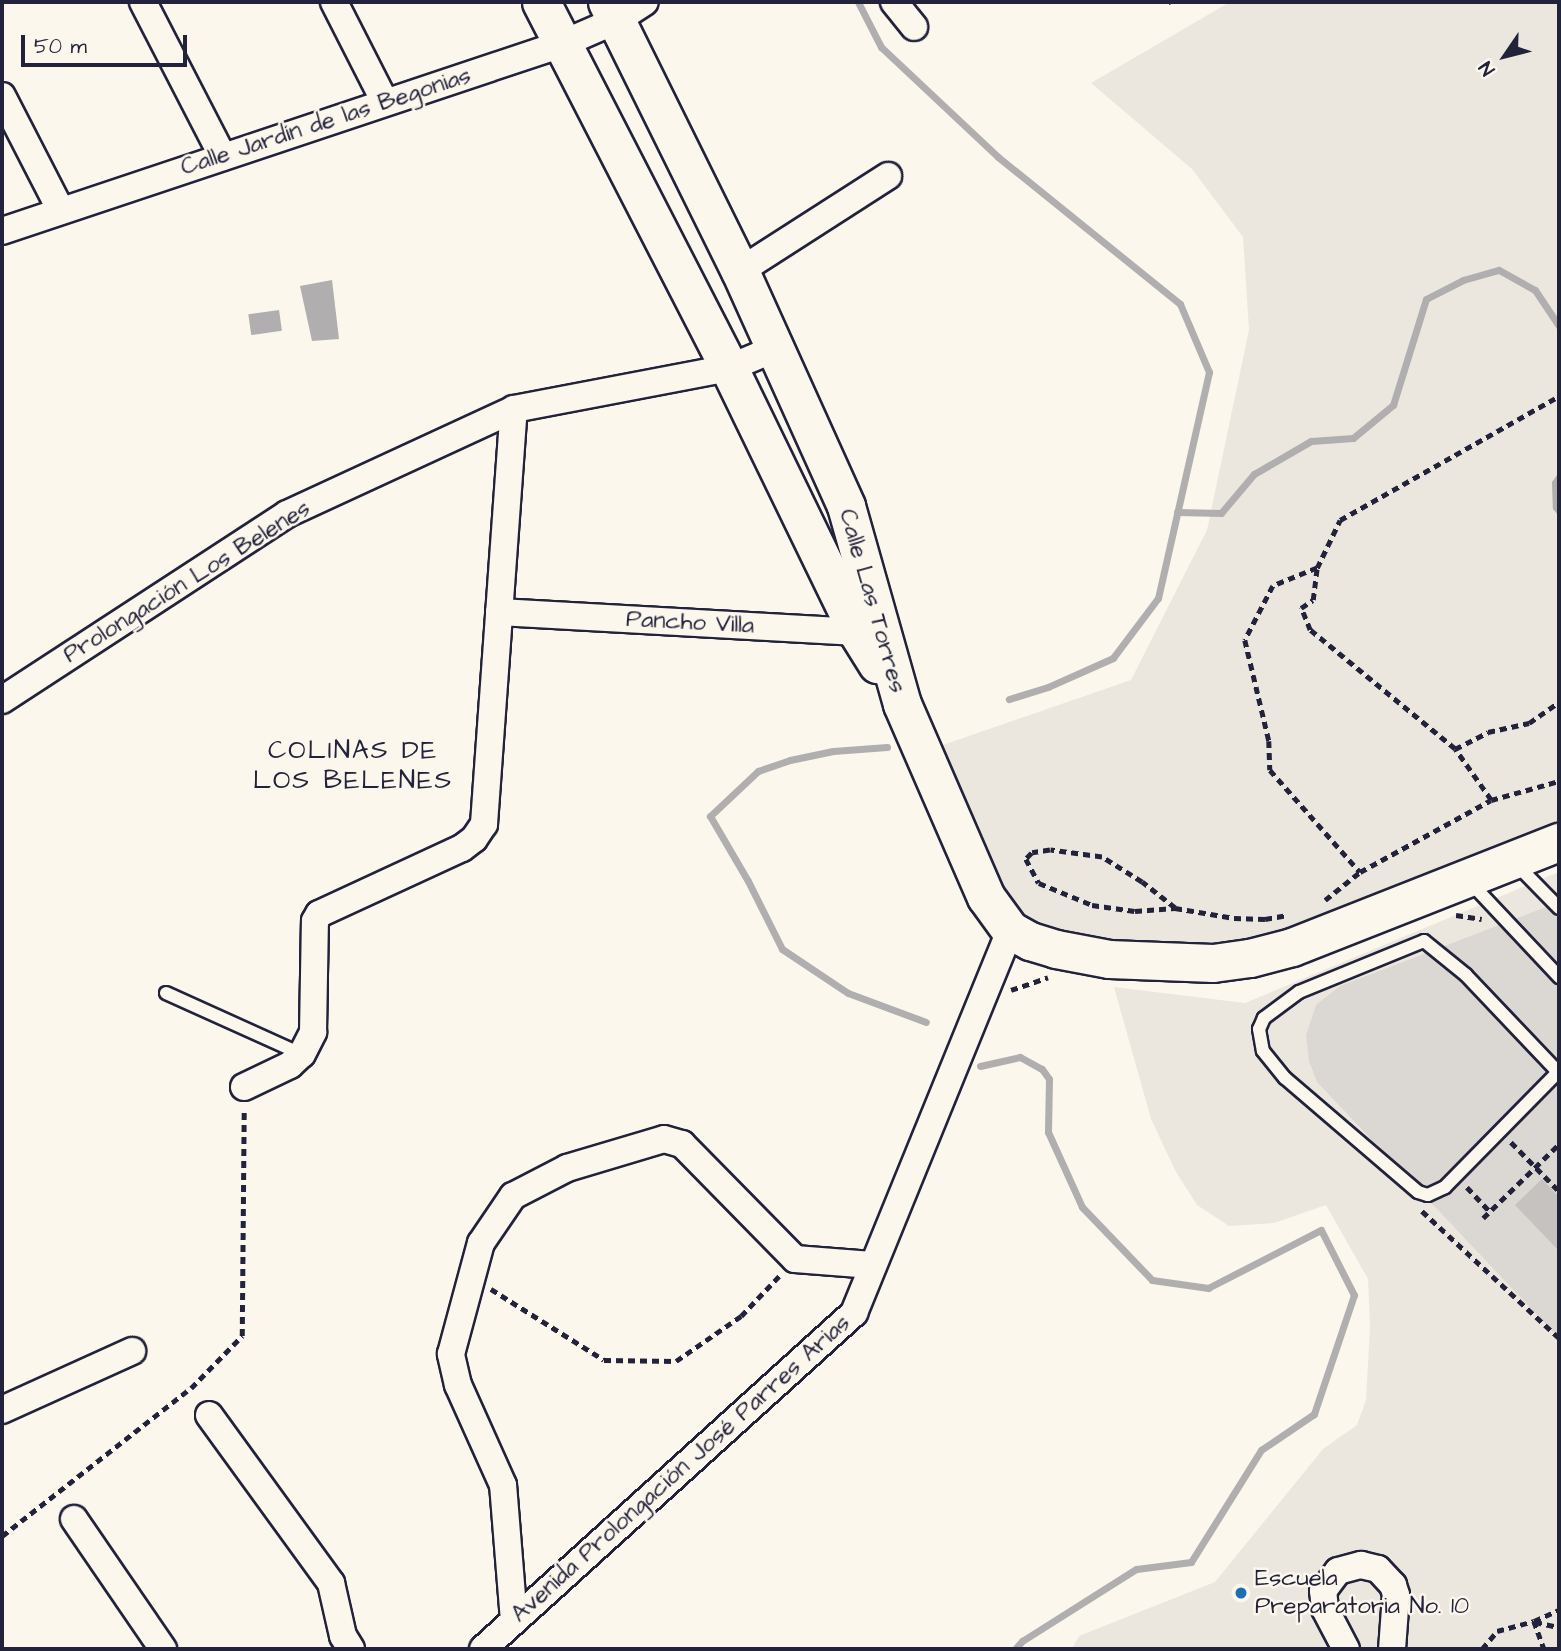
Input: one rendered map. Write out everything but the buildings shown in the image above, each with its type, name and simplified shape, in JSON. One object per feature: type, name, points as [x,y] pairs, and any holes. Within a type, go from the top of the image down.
[{"type":"main road","name":"Calle Las Torres","points":[[541,2],[729,368],[868,629],[986,897],[1010,930]]},
{"type":"main road","name":"Calle Las Torres","points":[[623,8],[846,506],[868,629]]},
{"type":"main road","points":[[1010,930],[1030,941],[1056,949],[1109,959],[1213,962],[1250,958],[1292,947],[1559,842]]},
{"type":"street","points":[[144,2],[223,157]]},
{"type":"street","points":[[334,2],[385,103]]},
{"type":"street","points":[[894,2],[914,27]]},
{"type":"street","name":"Calle Jardín de las Begonias","points":[[2,231],[562,44],[623,8]]},
{"type":"street","points":[[2,96],[61,211]]},
{"type":"street","points":[[740,271],[888,176]]},
{"type":"street","name":"Prolongación Los Belenes","points":[[2,700],[287,514],[514,409],[729,368],[774,349]]},
{"type":"street","points":[[244,1087],[290,1065],[302,1054],[313,1032],[315,921],[319,914],[462,848],[474,839],[484,824],[514,409]]},
{"type":"street","name":"Pancho Villa","points":[[499,612],[868,629]]},
{"type":"street","name":"Avenida Prolongación José Parres Arias","points":[[483,1649],[854,1313],[872,1265],[1003,986],[1010,930]]},
{"type":"street","points":[[514,1621],[503,1485],[458,1385],[451,1354],[481,1243],[513,1196],[567,1168],[664,1139],[682,1144],[795,1259],[872,1265]]},
{"type":"street","points":[[2,1410],[132,1351]]},
{"type":"street","points":[[209,1415],[331,1583],[343,1636],[351,1649]]},
{"type":"street","points":[[74,1519],[163,1649]]},
{"type":"street","points":[[1346,1649],[1325,1609],[1323,1591],[1338,1570],[1361,1565],[1378,1569],[1393,1585],[1396,1595],[1392,1649]]},
{"type":"lane","points":[[1512,860],[1559,908]]},
{"type":"lane","points":[[1467,878],[1559,977]]},
{"type":"lane","points":[[1424,941],[1466,975],[1559,1072],[1445,1187],[1428,1195],[1418,1192],[1285,1077],[1263,1051],[1259,1029],[1264,1018],[1299,992],[1424,941]]},
{"type":"lane","points":[[166,993],[302,1054]]},
{"type":"path","points":[[1491,800],[1455,750],[1310,630],[1301,608],[1313,600],[1317,568],[1340,520],[1559,396]]},
{"type":"path","points":[[1317,568],[1273,586],[1245,640],[1269,741],[1270,770],[1360,873]]},
{"type":"path","points":[[1455,750],[1488,732],[1529,723],[1559,702]]},
{"type":"path","points":[[1319,904],[1360,873],[1491,800],[1559,781]]},
{"type":"path","points":[[1175,908],[1142,882],[1102,857],[1050,850],[1032,853],[1026,859],[1039,883],[1092,905],[1135,911],[1175,908],[1265,919],[1300,914]]},
{"type":"path","points":[[1443,920],[1455,915],[1507,922]]},
{"type":"path","points":[[2,1536],[191,1388],[242,1336],[244,1087]]},
{"type":"path","points":[[1500,1130],[1559,1191]]},
{"type":"path","points":[[1483,1218],[1559,1144]]},
{"type":"path","points":[[1456,1175],[1490,1212]]},
{"type":"path","points":[[1418,1207],[1559,1338]]},
{"type":"path","points":[[474,1276],[515,1306],[604,1360],[676,1361],[741,1316],[795,1259]]},
{"type":"path","points":[[1482,1649],[1497,1631],[1534,1621],[1559,1610]]},
{"type":"path","points":[[1534,1621],[1559,1627]]},
{"type":"path","points":[[1534,1621],[1544,1649]]},
{"type":"shaded area","points":[[1230,2],[1559,2],[1559,832],[1252,949],[1039,941],[1009,909],[937,747],[1131,680],[1207,530],[1249,330],[1243,237],[1192,169],[1091,83]]},
{"type":"shaded area","points":[[332,280],[339,339],[312,341],[300,286]]},
{"type":"shaded area","points":[[279,310],[282,331],[251,335],[248,314]]},
{"type":"shaded area","points":[[1559,872],[1559,1649],[1072,1649],[1079,1636],[1215,1582],[1323,1449],[1357,1425],[1366,1400],[1370,1326],[1368,1279],[1326,1205],[1274,1223],[1229,1226],[1197,1205],[1176,1172],[1151,1119],[1114,987],[1245,1003]]},
{"type":"shaded area","points":[[1559,902],[1559,1338],[1317,1082],[1309,1061],[1306,1035],[1316,1005],[1340,986]]},
{"type":"waterway","points":[[858,2],[881,47],[998,157],[1180,304],[1209,372],[1158,598],[1113,658],[1048,687],[1009,699]]},
{"type":"waterway","points":[[1177,512],[1221,513],[1254,474],[1311,441],[1353,438],[1393,405],[1426,299],[1463,280],[1499,270],[1535,290],[1559,326]]},
{"type":"waterway","points":[[1559,477],[1555,483],[1556,507],[1559,511]]},
{"type":"waterway","points":[[887,747],[833,751],[790,760],[758,771],[710,816],[748,881],[782,949],[848,993],[926,1022]]},
{"type":"waterway","points":[[980,1066],[1020,1057],[1042,1069],[1049,1079],[1048,1132],[1082,1207],[1152,1280],[1208,1288],[1321,1230],[1354,1295],[1314,1414],[1261,1450],[1191,1562],[1136,1569],[1022,1641],[1015,1649]]},
{"type":"place","name":"Escuela Preparatoria No. 10","points":[[1241,1593]]},
{"type":"district","name":"COLINAS DE LOS BELENES","points":[[353,766]]}]
